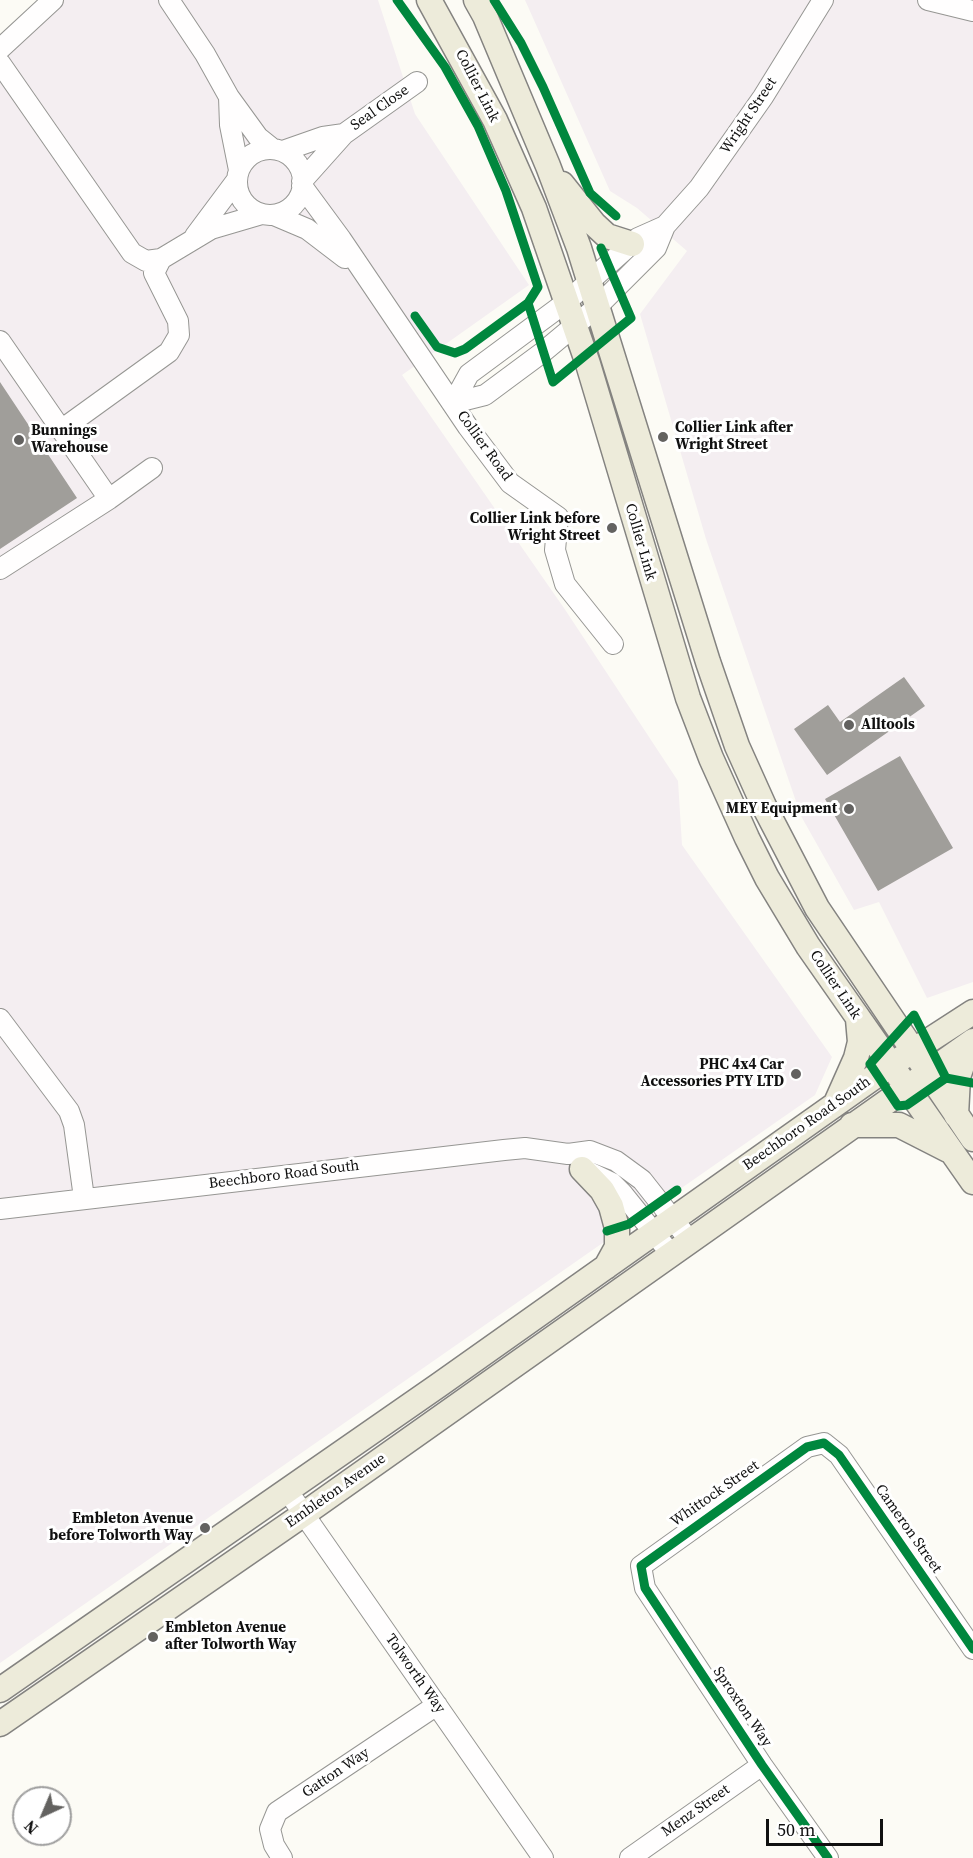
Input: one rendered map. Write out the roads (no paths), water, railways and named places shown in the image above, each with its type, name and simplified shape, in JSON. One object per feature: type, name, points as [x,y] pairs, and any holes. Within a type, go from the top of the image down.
[{"type":"main road","name":"Collier Link","points":[[429,0],[495,120],[534,208],[588,364],[662,617],[711,758],[767,878],[808,946],[891,1065]]},
{"type":"main road","name":"Collier Link","points":[[476,0],[485,16],[548,166],[590,284],[708,662],[737,746],[764,806],[817,908],[912,1051]]},
{"type":"main road","points":[[548,166],[594,224],[607,236],[632,244]]},
{"type":"main road","name":"Beechboro Road South","points":[[663,1225],[891,1065],[973,1012]]},
{"type":"main road","points":[[835,1105],[856,1058],[860,1042],[858,1019]]},
{"type":"main road","name":"Beechboro Road South","points":[[680,1248],[973,1041]]},
{"type":"main road","points":[[956,1116],[958,1077],[964,1060],[973,1047]]},
{"type":"main road","points":[[912,1051],[973,1139]]},
{"type":"main road","points":[[891,1065],[973,1182]]},
{"type":"main road","points":[[852,1125],[899,1125],[952,1153]]},
{"type":"main road","points":[[575,1161],[611,1206],[617,1228],[617,1247],[606,1267]]},
{"type":"main road","name":"Embleton Avenue","points":[[6,1686],[496,1345],[663,1225]]},
{"type":"main road","name":"Embleton Avenue","points":[[0,1724],[304,1514],[680,1248]]},
{"type":"main road","points":[[496,1345],[509,1351],[528,1340],[558,1335]]},
{"type":"main road","points":[[6,1686],[32,1685],[80,1669]]},
{"type":"street","points":[[0,49],[53,0]]},
{"type":"street","points":[[0,63],[132,253],[146,261],[161,259],[193,238],[231,222],[293,206],[302,184],[298,165],[258,136],[230,97],[169,0]]},
{"type":"street","name":"Wright Street","points":[[453,403],[485,395],[597,307],[657,248],[665,226],[699,188],[763,97],[823,0]]},
{"type":"street","points":[[928,0],[973,11]]},
{"type":"street","name":"Seal Close","points":[[302,184],[344,134],[417,82]]},
{"type":"street","points":[[230,97],[230,125],[244,202],[268,214]]},
{"type":"street","name":"Seal Close","points":[[278,150],[323,137],[344,134]]},
{"type":"street","points":[[193,238],[252,153],[278,150]]},
{"type":"street","name":"Collier Road","points":[[302,184],[510,483],[558,517],[555,550],[565,584],[613,644]]},
{"type":"street","name":"Collier Road","points":[[268,214],[292,221],[328,242],[361,271]]},
{"type":"street","name":"Wright Street","points":[[453,403],[470,374],[590,284],[638,238],[665,226]]},
{"type":"street","points":[[61,430],[169,352],[179,335],[178,321],[154,273],[161,259]]},
{"type":"street","points":[[0,341],[109,499]]},
{"type":"street","points":[[0,569],[109,499],[152,468]]},
{"type":"street","points":[[0,1018],[69,1111],[74,1125],[84,1198]]},
{"type":"street","name":"Beechboro Road South","points":[[0,1209],[525,1148],[575,1161],[612,1183],[663,1225],[680,1248]]},
{"type":"street","name":"Cameron Street","points":[[807,1447],[824,1443],[839,1455],[973,1649]]},
{"type":"street","name":"Whittock Street","points":[[641,1566],[807,1447]]},
{"type":"street","name":"Tolworth Way","points":[[287,1490],[543,1858]]},
{"type":"street","name":"Sproxton Way","points":[[641,1566],[645,1588],[762,1765],[828,1858]]},
{"type":"street","name":"Gatton Way","points":[[282,1858],[274,1845],[270,1829],[277,1812],[437,1706]]},
{"type":"street","name":"Menz Street","points":[[630,1858],[762,1765]]},
{"type":"place","name":"Collier Link after Wright Street","points":[[663,437]]},
{"type":"place","name":"Bunnings Warehouse","points":[[19,440]]},
{"type":"place","name":"Collier Link before Wright Street","points":[[612,528]]},
{"type":"place","name":"Alltools","points":[[849,725]]},
{"type":"place","name":"MEY Equipment","points":[[849,809]]},
{"type":"place","name":"PHC 4x4 Car Accessories PTY LTD","points":[[796,1074]]},
{"type":"place","name":"Embleton Avenue before Tolworth Way","points":[[205,1528]]},
{"type":"place","name":"Embleton Avenue after Tolworth Way","points":[[153,1637]]}]
